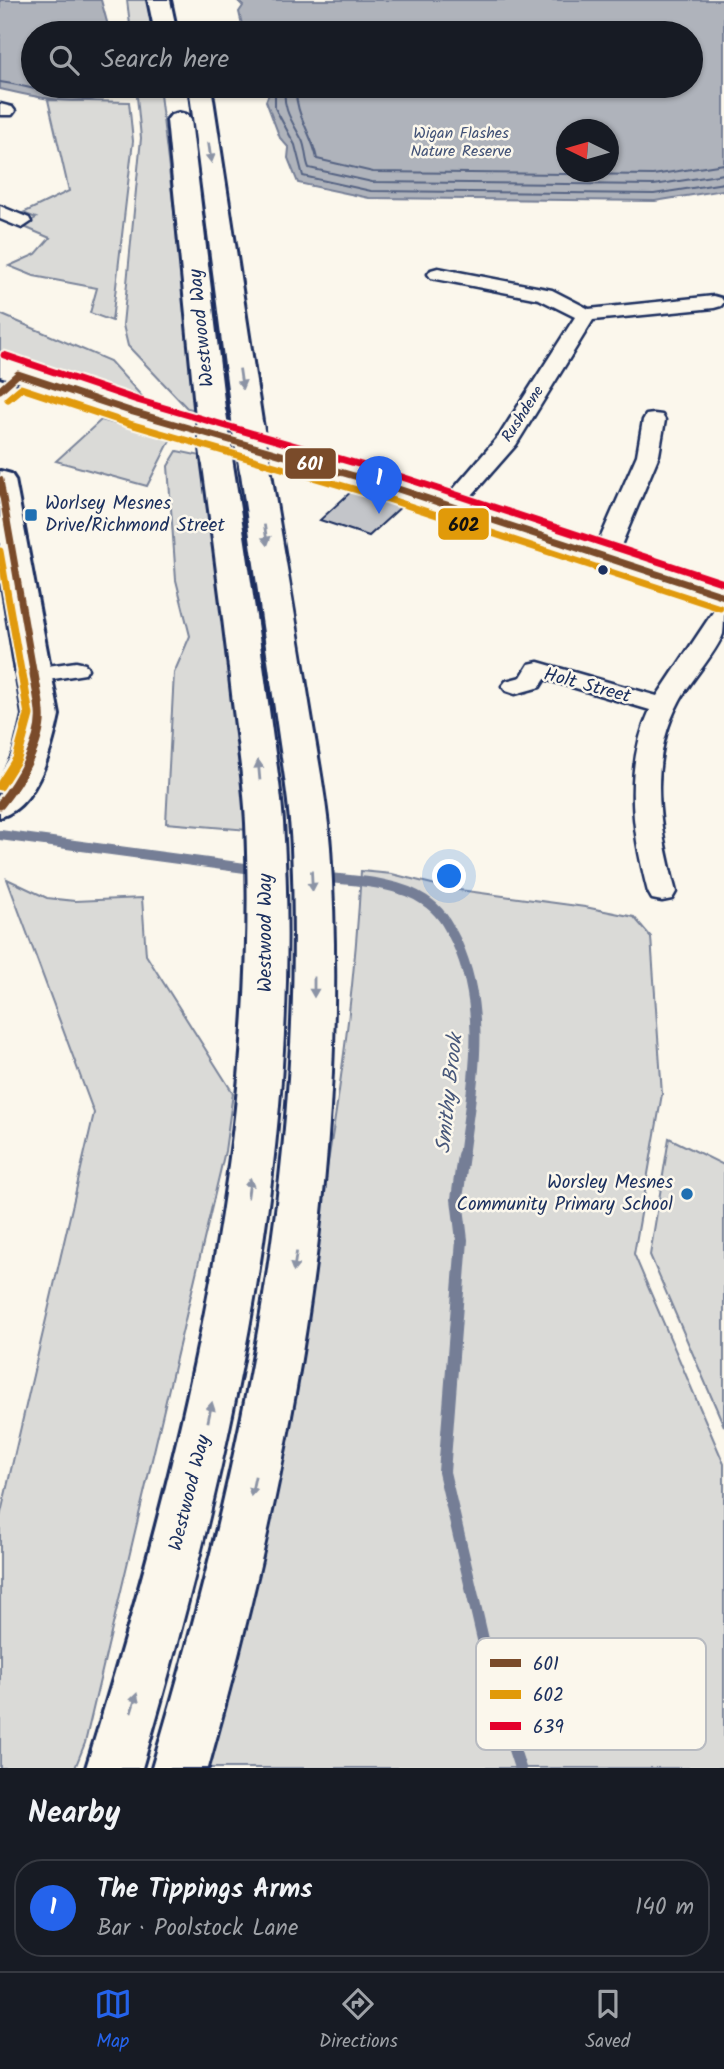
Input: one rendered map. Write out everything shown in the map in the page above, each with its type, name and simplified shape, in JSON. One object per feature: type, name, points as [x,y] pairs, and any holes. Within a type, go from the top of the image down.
[{"type":"main road","points":[[159,0],[163,21]]},
{"type":"main road","name":"Westwood Way","points":[[114,1768],[164,1595],[210,1415],[237,1273],[255,1146],[266,1021],[265,838],[257,756],[211,417],[177,98]]},
{"type":"main road","name":"Westwood Way","points":[[180,1768],[202,1695],[247,1517],[271,1402],[296,1256],[314,1022],[314,918],[310,844],[300,758],[248,428],[202,98]]},
{"type":"main road","points":[[6,377],[266,449],[605,555],[724,596]]},
{"type":"main road","points":[[0,480],[8,577],[35,674],[41,715],[34,753],[24,775],[0,805]]},
{"type":"street","points":[[0,212],[22,222]]},
{"type":"street","points":[[453,272],[545,294],[586,316],[714,302]]},
{"type":"street","name":"Rushdene","points":[[450,506],[508,440],[586,316]]},
{"type":"street","points":[[605,555],[648,456],[654,420]]},
{"type":"street","points":[[663,892],[649,846],[645,762],[664,706],[724,614]]},
{"type":"street","name":"Holt Street","points":[[515,686],[531,682],[533,662],[664,706]]},
{"type":"street","points":[[35,674],[76,663],[78,694]]},
{"type":"shaded area","points":[[127,0],[147,0],[150,21],[130,21]]},
{"type":"shaded area","points":[[137,98],[160,98],[198,410],[187,408],[128,346],[123,325],[141,138]]},
{"type":"shaded area","points":[[48,100],[129,102],[133,141],[112,321],[90,313],[97,288],[34,276],[9,266],[36,254],[50,238],[22,226],[36,218],[23,213],[69,191]]},
{"type":"shaded area","points":[[0,314],[110,361],[147,402],[90,386],[0,352]]},
{"type":"shaded area","points":[[101,420],[171,439],[147,486],[56,461]]},
{"type":"shaded area","points":[[177,451],[206,457],[248,830],[166,823],[174,673],[190,636],[176,580],[168,466]]},
{"type":"shaded area","points":[[361,871],[392,874],[452,889],[585,907],[634,917],[651,937],[662,1094],[634,1254],[724,1464],[724,1768],[195,1768],[298,1323],[320,1211],[352,985]]},
{"type":"shaded area","points":[[7,879],[47,898],[75,901],[142,898],[146,955],[233,1093],[225,1151],[85,1743],[75,1768],[0,1768],[0,1517],[94,1113]]},
{"type":"shaded area","points":[[669,1138],[724,1165],[724,1426],[650,1255]]},
{"type":"water","points":[[0,0],[101,0],[107,21],[21,21],[21,94],[0,89]]},
{"type":"water","name":"Wigan Flashes Nature Reserve","points":[[237,0],[724,0],[724,190],[655,201],[369,198],[298,183],[288,158],[289,148],[280,138],[266,101],[267,98],[703,98],[703,21],[241,21],[239,12],[243,6]]},
{"type":"water","points":[[41,98],[97,98],[70,101]]},
{"type":"building","points":[[354,489],[404,504],[369,536],[320,520]]},
{"type":"waterway","name":"Smithy Brook","points":[[0,835],[260,870]]},
{"type":"waterway","name":"Smithy Brook","points":[[320,877],[387,885],[413,894],[435,909],[453,935],[466,968],[475,1021],[473,1075],[463,1157]]},
{"type":"waterway","name":"Smithy Brook","points":[[463,1155],[457,1199],[462,1240],[444,1472],[483,1638]]},
{"type":"waterway","name":"Smithy Brook","points":[[514,1750],[520,1768]]},
{"type":"transit line","name":"639","points":[[4,355],[137,400],[396,475],[724,583]]},
{"type":"transit line","name":"601","points":[[0,390],[18,374],[133,412],[392,487],[724,596]]},
{"type":"transit line","name":"602","points":[[8,399],[21,388],[130,424],[388,499],[720,608]]},
{"type":"transit line","name":"601","points":[[0,480],[41,715],[28,763],[17,784],[0,805]]},
{"type":"transit line","name":"602","points":[[0,551],[29,715],[17,759],[0,786]]},
{"type":"place","name":"The Tippings Arms","points":[[379,514]]},
{"type":"place","name":"Worlsey Mesnes Drive/Richmond Street","points":[[31,515]]},
{"type":"place","name":"Worsley Mesnes Community Primary School","points":[[687,1194]]}]
